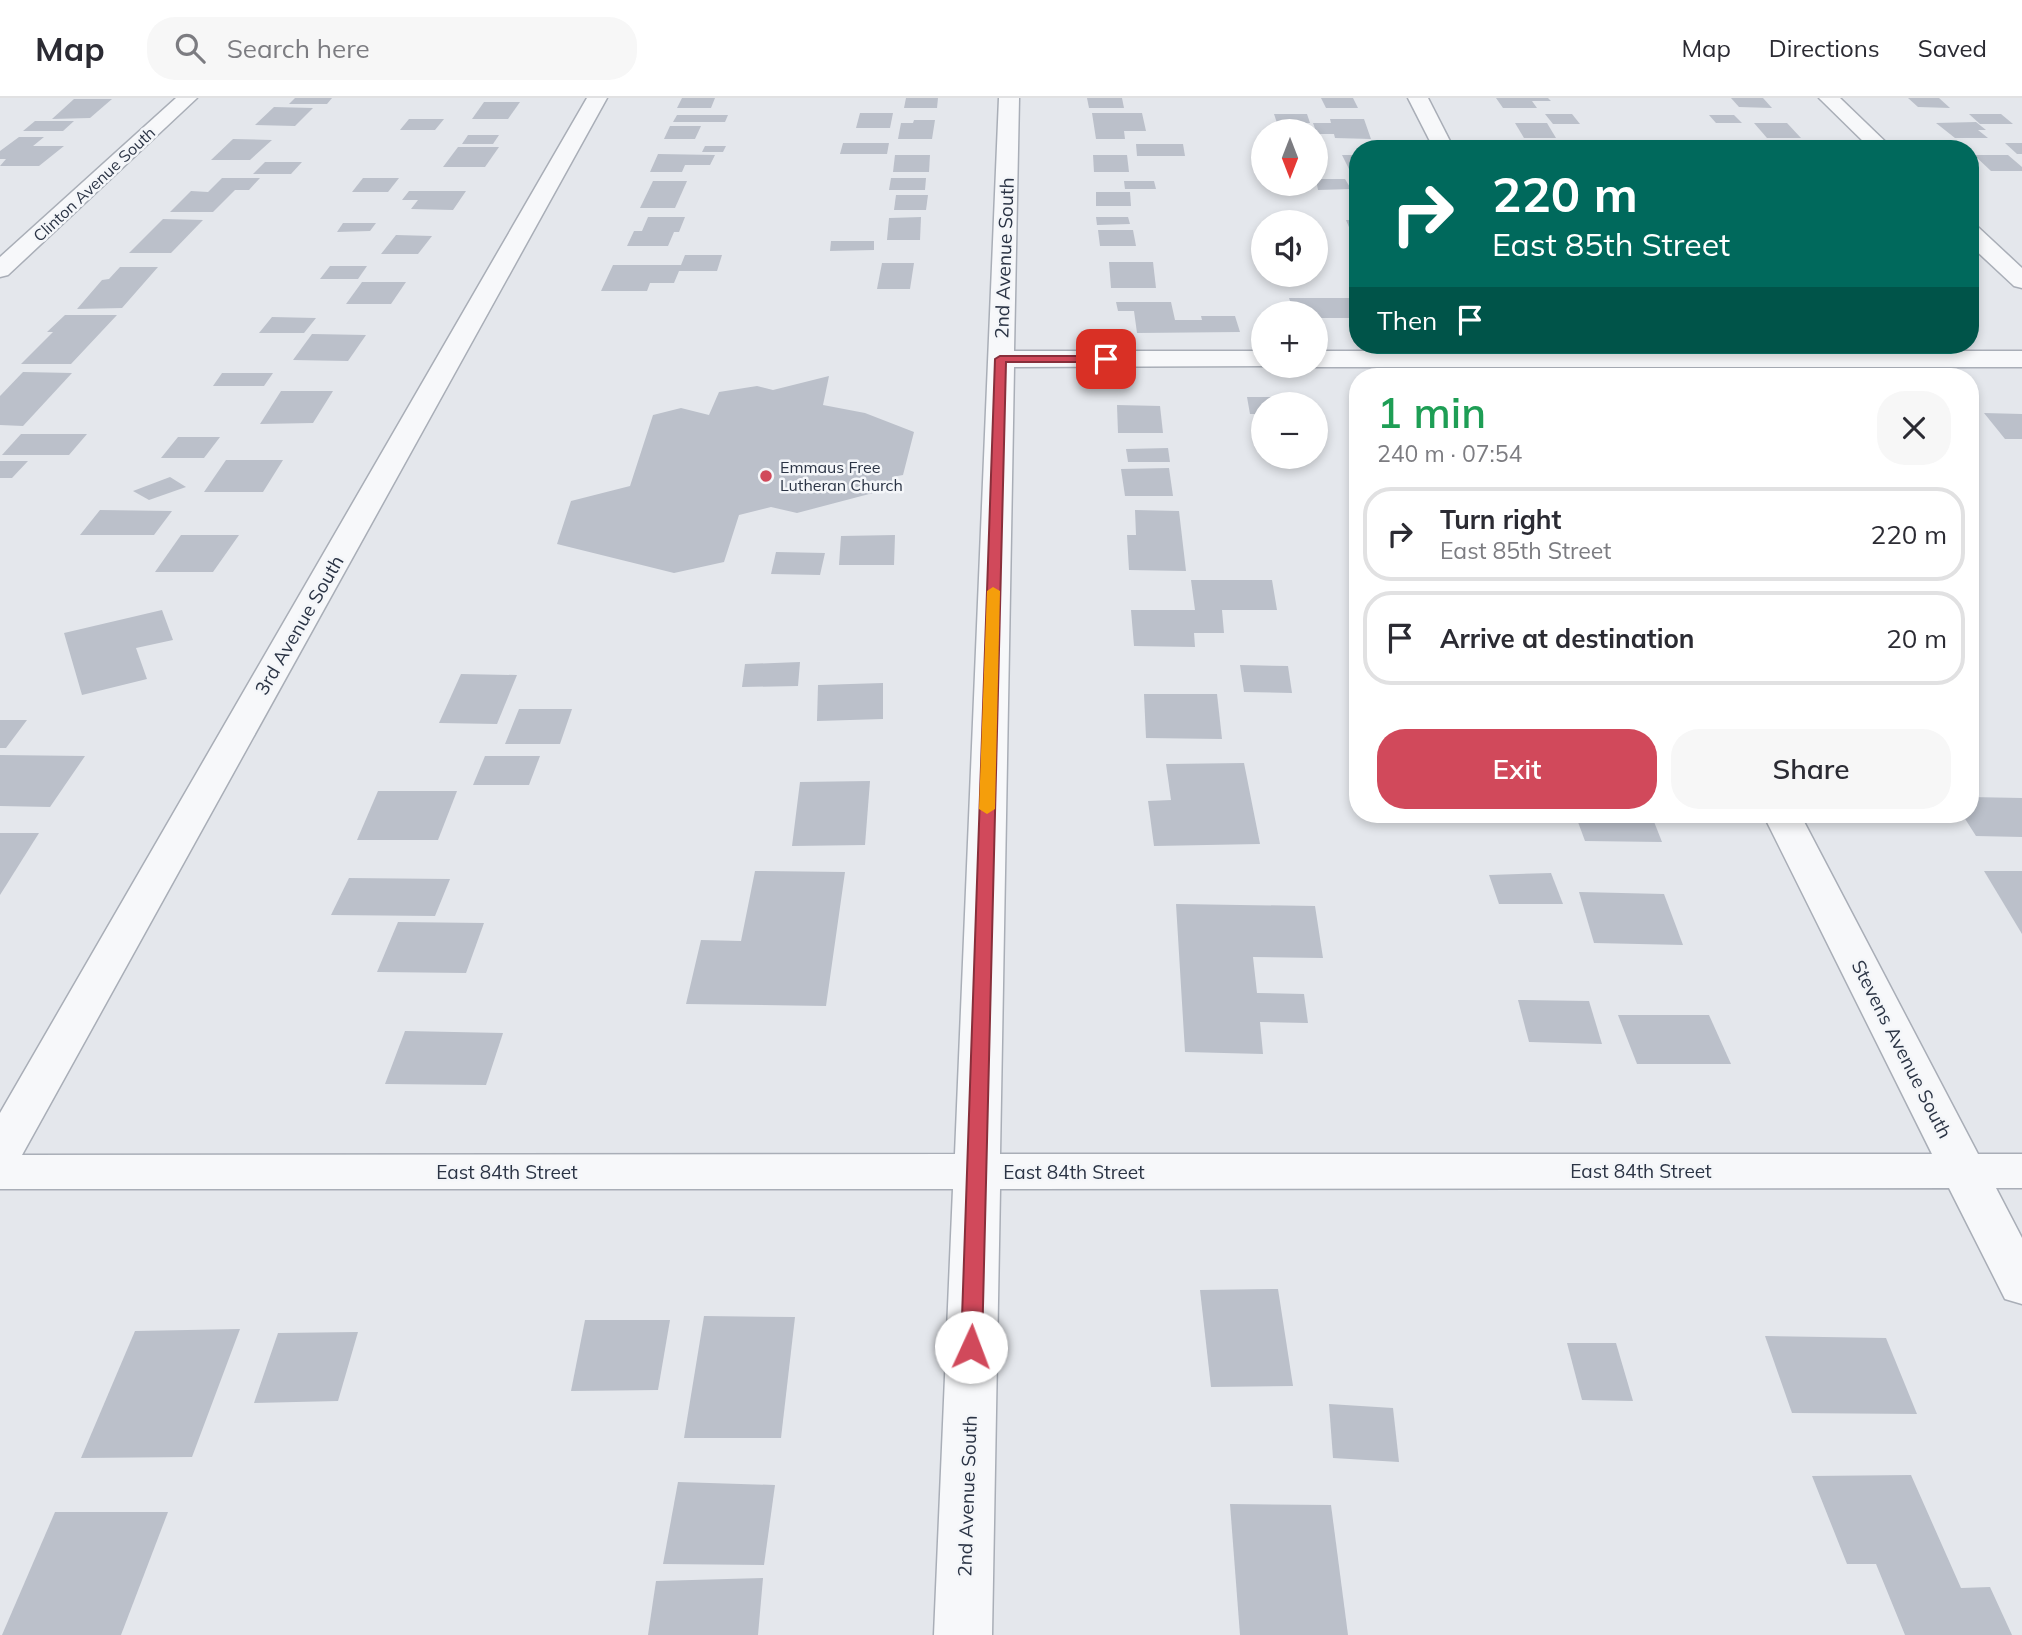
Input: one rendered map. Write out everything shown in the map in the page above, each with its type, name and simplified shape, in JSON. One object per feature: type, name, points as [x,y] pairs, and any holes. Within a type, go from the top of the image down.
[{"type":"street","name":"Clinton Avenue South","points":[[0,270],[187,98]]},
{"type":"street","name":"3rd Avenue South","points":[[0,1153],[597,98]]},
{"type":"street","name":"2nd Avenue South","points":[[963,1635],[1009,98]]},
{"type":"street","points":[[1418,98],[1439,140]]},
{"type":"street","points":[[1829,98],[1873,140]]},
{"type":"street","points":[[1979,241],[2022,282]]},
{"type":"street","points":[[1000,359],[1251,359]]},
{"type":"street","points":[[1328,359],[2022,359]]},
{"type":"street","name":"Stevens Avenue South","points":[[1787,823],[2022,1285]]},
{"type":"street","name":"East 84th Street","points":[[0,1172],[2022,1171]]},
{"type":"building","points":[[295,98],[332,98],[327,104],[289,104]]},
{"type":"building","points":[[682,98],[715,98],[711,108],[677,108]]},
{"type":"building","points":[[906,98],[938,98],[937,108],[904,108]]},
{"type":"building","points":[[1087,98],[1122,98],[1124,108],[1089,108]]},
{"type":"building","points":[[1321,98],[1353,98],[1358,108],[1326,108]]},
{"type":"building","points":[[1496,98],[1548,98],[1551,101],[1532,101],[1537,108],[1503,108]]},
{"type":"building","points":[[1731,98],[1763,98],[1772,108],[1739,107]]},
{"type":"building","points":[[1908,98],[1939,98],[1950,108],[1918,107]]},
{"type":"building","points":[[74,99],[112,99],[90,118],[52,119]]},
{"type":"building","points":[[484,102],[520,102],[508,119],[472,119]]},
{"type":"building","points":[[274,107],[313,108],[295,126],[255,125]]},
{"type":"building","points":[[860,113],[893,113],[890,128],[856,128]]},
{"type":"building","points":[[1092,113],[1142,113],[1146,131],[1124,131],[1125,139],[1096,139]]},
{"type":"building","points":[[1274,114],[1307,114],[1309,119],[1276,119]]},
{"type":"building","points":[[1545,114],[1572,114],[1580,124],[1553,124]]},
{"type":"building","points":[[1969,114],[2001,114],[2013,124],[1980,124]]},
{"type":"building","points":[[677,115],[728,115],[725,122],[673,122]]},
{"type":"building","points":[[1709,115],[1734,115],[1742,123],[1716,123]]},
{"type":"building","points":[[409,119],[444,119],[435,130],[400,130]]},
{"type":"building","points":[[1330,119],[1364,119],[1371,139],[1335,138],[1334,134],[1328,134],[1328,123],[1331,123]]},
{"type":"building","points":[[914,120],[935,120],[932,139],[898,139],[901,123],[913,123]]},
{"type":"building","points":[[35,121],[74,121],[63,131],[23,131]]},
{"type":"building","points":[[1976,122],[1986,130],[1978,130],[1988,138],[1955,138],[1936,123]]},
{"type":"building","points":[[1515,123],[1547,123],[1556,138],[1524,138]]},
{"type":"building","points":[[1754,123],[1787,123],[1801,138],[1767,138]]},
{"type":"building","points":[[670,126],[701,126],[695,139],[664,139]]},
{"type":"building","points":[[468,135],[499,135],[493,144],[462,144]]},
{"type":"building","points":[[19,137],[44,137],[33,146],[64,146],[39,166],[0,166],[6,159],[0,159],[0,151]]},
{"type":"building","points":[[233,139],[272,140],[250,160],[211,160]]},
{"type":"building","points":[[843,143],[889,143],[887,154],[840,154]]},
{"type":"building","points":[[2005,143],[2022,143],[2022,154],[2017,154]]},
{"type":"building","points":[[1136,144],[1183,144],[1185,156],[1137,156]]},
{"type":"building","points":[[705,146],[726,146],[723,152],[702,152]]},
{"type":"building","points":[[458,147],[499,147],[485,167],[443,167]]},
{"type":"building","points":[[658,154],[715,155],[710,165],[685,165],[682,172],[650,172]]},
{"type":"building","points":[[895,155],[930,155],[929,172],[893,172]]},
{"type":"building","points":[[1093,155],[1127,155],[1129,172],[1094,172]]},
{"type":"building","points":[[1342,155],[1349,155],[1349,169]]},
{"type":"building","points":[[1979,155],[2008,155],[2022,167],[2022,171],[1991,171],[1979,160]]},
{"type":"building","points":[[265,162],[302,162],[291,174],[253,174]]},
{"type":"building","points":[[222,178],[260,178],[249,190],[235,190],[213,212],[170,212],[191,191],[208,192]]},
{"type":"building","points":[[363,178],[399,178],[388,192],[352,192]]},
{"type":"building","points":[[891,178],[926,178],[925,190],[889,190]]},
{"type":"building","points":[[1328,179],[1345,179],[1349,189],[1328,190]]},
{"type":"building","points":[[653,181],[687,181],[675,208],[640,208]]},
{"type":"building","points":[[1124,181],[1154,181],[1156,189],[1125,189]]},
{"type":"building","points":[[409,191],[466,191],[453,210],[411,209],[418,200],[402,200]]},
{"type":"building","points":[[1096,192],[1130,192],[1131,206],[1096,206]]},
{"type":"building","points":[[896,195],[928,195],[926,210],[894,210]]},
{"type":"building","points":[[648,217],[685,217],[679,232],[674,232],[668,246],[627,246],[634,231],[642,231]]},
{"type":"building","points":[[921,217],[920,240],[887,240],[889,218]]},
{"type":"building","points":[[1096,217],[1128,217],[1130,224],[1097,225]]},
{"type":"building","points":[[163,219],[203,220],[171,253],[129,253]]},
{"type":"building","points":[[343,223],[376,223],[370,231],[337,232]]},
{"type":"building","points":[[1098,230],[1133,230],[1136,246],[1100,246]]},
{"type":"building","points":[[396,235],[432,236],[418,254],[381,254]]},
{"type":"building","points":[[831,241],[874,241],[874,250],[830,251]]},
{"type":"building","points":[[685,255],[722,255],[717,271],[679,271],[674,283],[650,283],[647,291],[601,291],[613,265],[681,265]]},
{"type":"building","points":[[1109,262],[1153,262],[1156,288],[1111,288]]},
{"type":"building","points":[[882,263],[914,263],[910,289],[877,289]]},
{"type":"building","points":[[330,266],[367,266],[358,279],[320,279]]},
{"type":"building","points":[[120,267],[158,267],[122,308],[77,309],[102,280],[109,279]]},
{"type":"building","points":[[362,282],[406,282],[391,304],[346,304]]},
{"type":"building","points":[[1289,298],[1349,298],[1349,318],[1328,318],[1328,301],[1290,301]]},
{"type":"building","points":[[1116,302],[1171,302],[1175,320],[1202,320],[1201,316],[1235,316],[1240,332],[1137,333],[1134,311],[1118,311]]},
{"type":"building","points":[[65,315],[117,315],[71,364],[21,364],[53,332],[47,332]]},
{"type":"building","points":[[272,317],[316,318],[304,333],[259,333]]},
{"type":"building","points":[[312,334],[366,335],[348,361],[293,360]]},
{"type":"building","points":[[23,372],[72,373],[23,426],[0,425],[0,396]]},
{"type":"building","points":[[222,373],[273,373],[264,386],[213,386]]},
{"type":"building","name":"Emmaus Free Lutheran Church","points":[[829,376],[823,405],[865,413],[914,432],[903,475],[892,477],[892,488],[797,513],[771,507],[739,515],[724,562],[674,573],[557,544],[571,501],[630,486],[653,415],[681,408],[709,415],[719,392],[757,386],[773,390]]},
{"type":"building","points":[[281,391],[333,391],[313,423],[260,424]]},
{"type":"building","points":[[1247,397],[1251,397],[1250,414]]},
{"type":"building","points":[[1117,405],[1160,406],[1163,433],[1118,433]]},
{"type":"building","points":[[1984,413],[2022,414],[2022,439],[2005,439]]},
{"type":"building","points":[[21,434],[87,434],[69,455],[2,455]]},
{"type":"building","points":[[178,437],[220,437],[204,458],[161,458]]},
{"type":"building","points":[[1168,448],[1170,462],[1128,462],[1126,449]]},
{"type":"building","points":[[226,460],[283,460],[263,492],[204,492]]},
{"type":"building","points":[[0,461],[28,461],[12,478],[0,478]]},
{"type":"building","points":[[1169,468],[1173,496],[1125,496],[1121,469]]},
{"type":"building","points":[[170,477],[186,487],[149,500],[133,491]]},
{"type":"building","points":[[100,510],[172,511],[154,535],[80,535]]},
{"type":"building","points":[[1135,510],[1179,511],[1186,571],[1129,570],[1127,535],[1136,535]]},
{"type":"building","points":[[181,535],[239,535],[213,572],[155,572]]},
{"type":"building","points":[[895,535],[894,565],[839,565],[841,536]]},
{"type":"building","points":[[776,552],[825,553],[820,575],[771,574]]},
{"type":"building","points":[[1191,580],[1272,580],[1277,610],[1222,610],[1224,633],[1194,633],[1195,647],[1134,646],[1131,610],[1195,610]]},
{"type":"building","points":[[162,610],[173,640],[136,648],[147,679],[82,695],[64,633]]},
{"type":"building","points":[[800,662],[798,686],[742,687],[745,664]]},
{"type":"building","points":[[1240,665],[1288,666],[1292,693],[1244,692]]},
{"type":"building","points":[[461,674],[517,675],[497,724],[439,723]]},
{"type":"building","points":[[883,683],[883,719],[817,721],[818,685]]},
{"type":"building","points":[[1144,694],[1217,694],[1222,739],[1146,738]]},
{"type":"building","points":[[519,709],[572,709],[560,744],[505,744]]},
{"type":"building","points":[[0,720],[27,720],[6,748],[0,748]]},
{"type":"building","points":[[0,755],[85,756],[50,807],[0,806]]},
{"type":"building","points":[[485,756],[540,756],[529,785],[473,785]]},
{"type":"building","points":[[1244,763],[1260,844],[1154,846],[1148,801],[1171,800],[1166,764]]},
{"type":"building","points":[[870,781],[865,845],[792,846],[800,782]]},
{"type":"building","points":[[378,791],[457,791],[438,840],[357,840]]},
{"type":"building","points":[[1979,797],[2022,798],[2022,837],[1976,836],[1968,823],[1979,823]]},
{"type":"building","points":[[1578,823],[1655,823],[1662,842],[1585,841]]},
{"type":"building","points":[[0,833],[39,833],[0,895]]},
{"type":"building","points":[[755,871],[845,872],[826,1006],[686,1004],[701,940],[741,941]]},
{"type":"building","points":[[1984,871],[2022,871],[2022,934]]},
{"type":"building","points":[[1551,873],[1563,904],[1499,904],[1489,875]]},
{"type":"building","points":[[349,878],[450,879],[435,916],[331,915]]},
{"type":"building","points":[[1579,892],[1664,894],[1683,945],[1594,943]]},
{"type":"building","points":[[1176,904],[1315,906],[1323,958],[1253,957],[1257,993],[1304,994],[1308,1023],[1260,1022],[1263,1054],[1185,1052]]},
{"type":"building","points":[[398,922],[484,923],[466,973],[377,972]]},
{"type":"building","points":[[1518,1000],[1589,1001],[1602,1044],[1529,1042]]},
{"type":"building","points":[[1618,1015],[1709,1015],[1731,1064],[1637,1064]]},
{"type":"building","points":[[405,1031],[503,1033],[486,1085],[385,1084]]},
{"type":"building","points":[[1278,1289],[1293,1386],[1211,1387],[1200,1290]]},
{"type":"building","points":[[704,1316],[795,1317],[781,1438],[684,1438]]},
{"type":"building","points":[[585,1320],[670,1320],[658,1390],[571,1391]]},
{"type":"building","points":[[240,1329],[192,1457],[81,1458],[135,1331]]},
{"type":"building","points":[[358,1332],[338,1401],[254,1403],[278,1333]]},
{"type":"building","points":[[1765,1336],[1886,1338],[1917,1414],[1792,1413]]},
{"type":"building","points":[[1567,1343],[1616,1343],[1633,1401],[1582,1400]]},
{"type":"building","points":[[1329,1404],[1393,1408],[1399,1462],[1333,1458]]},
{"type":"building","points":[[1911,1475],[1961,1588],[1990,1587],[2012,1635],[1905,1635],[1876,1564],[1847,1564],[1812,1476]]},
{"type":"building","points":[[678,1482],[775,1485],[764,1565],[663,1564]]},
{"type":"building","points":[[1230,1504],[1331,1505],[1348,1635],[1240,1635]]},
{"type":"building","points":[[55,1512],[168,1512],[121,1635],[2,1635]]},
{"type":"building","points":[[763,1578],[758,1635],[648,1635],[656,1581]]},
{"type":"slow traffic","points":[[987,809],[993,591]]},
{"type":"place","name":"Emmaus Free Lutheran Church","points":[[766,476]]},
{"type":"route","points":[[971,1347],[1000,359],[1106,359]]}]
